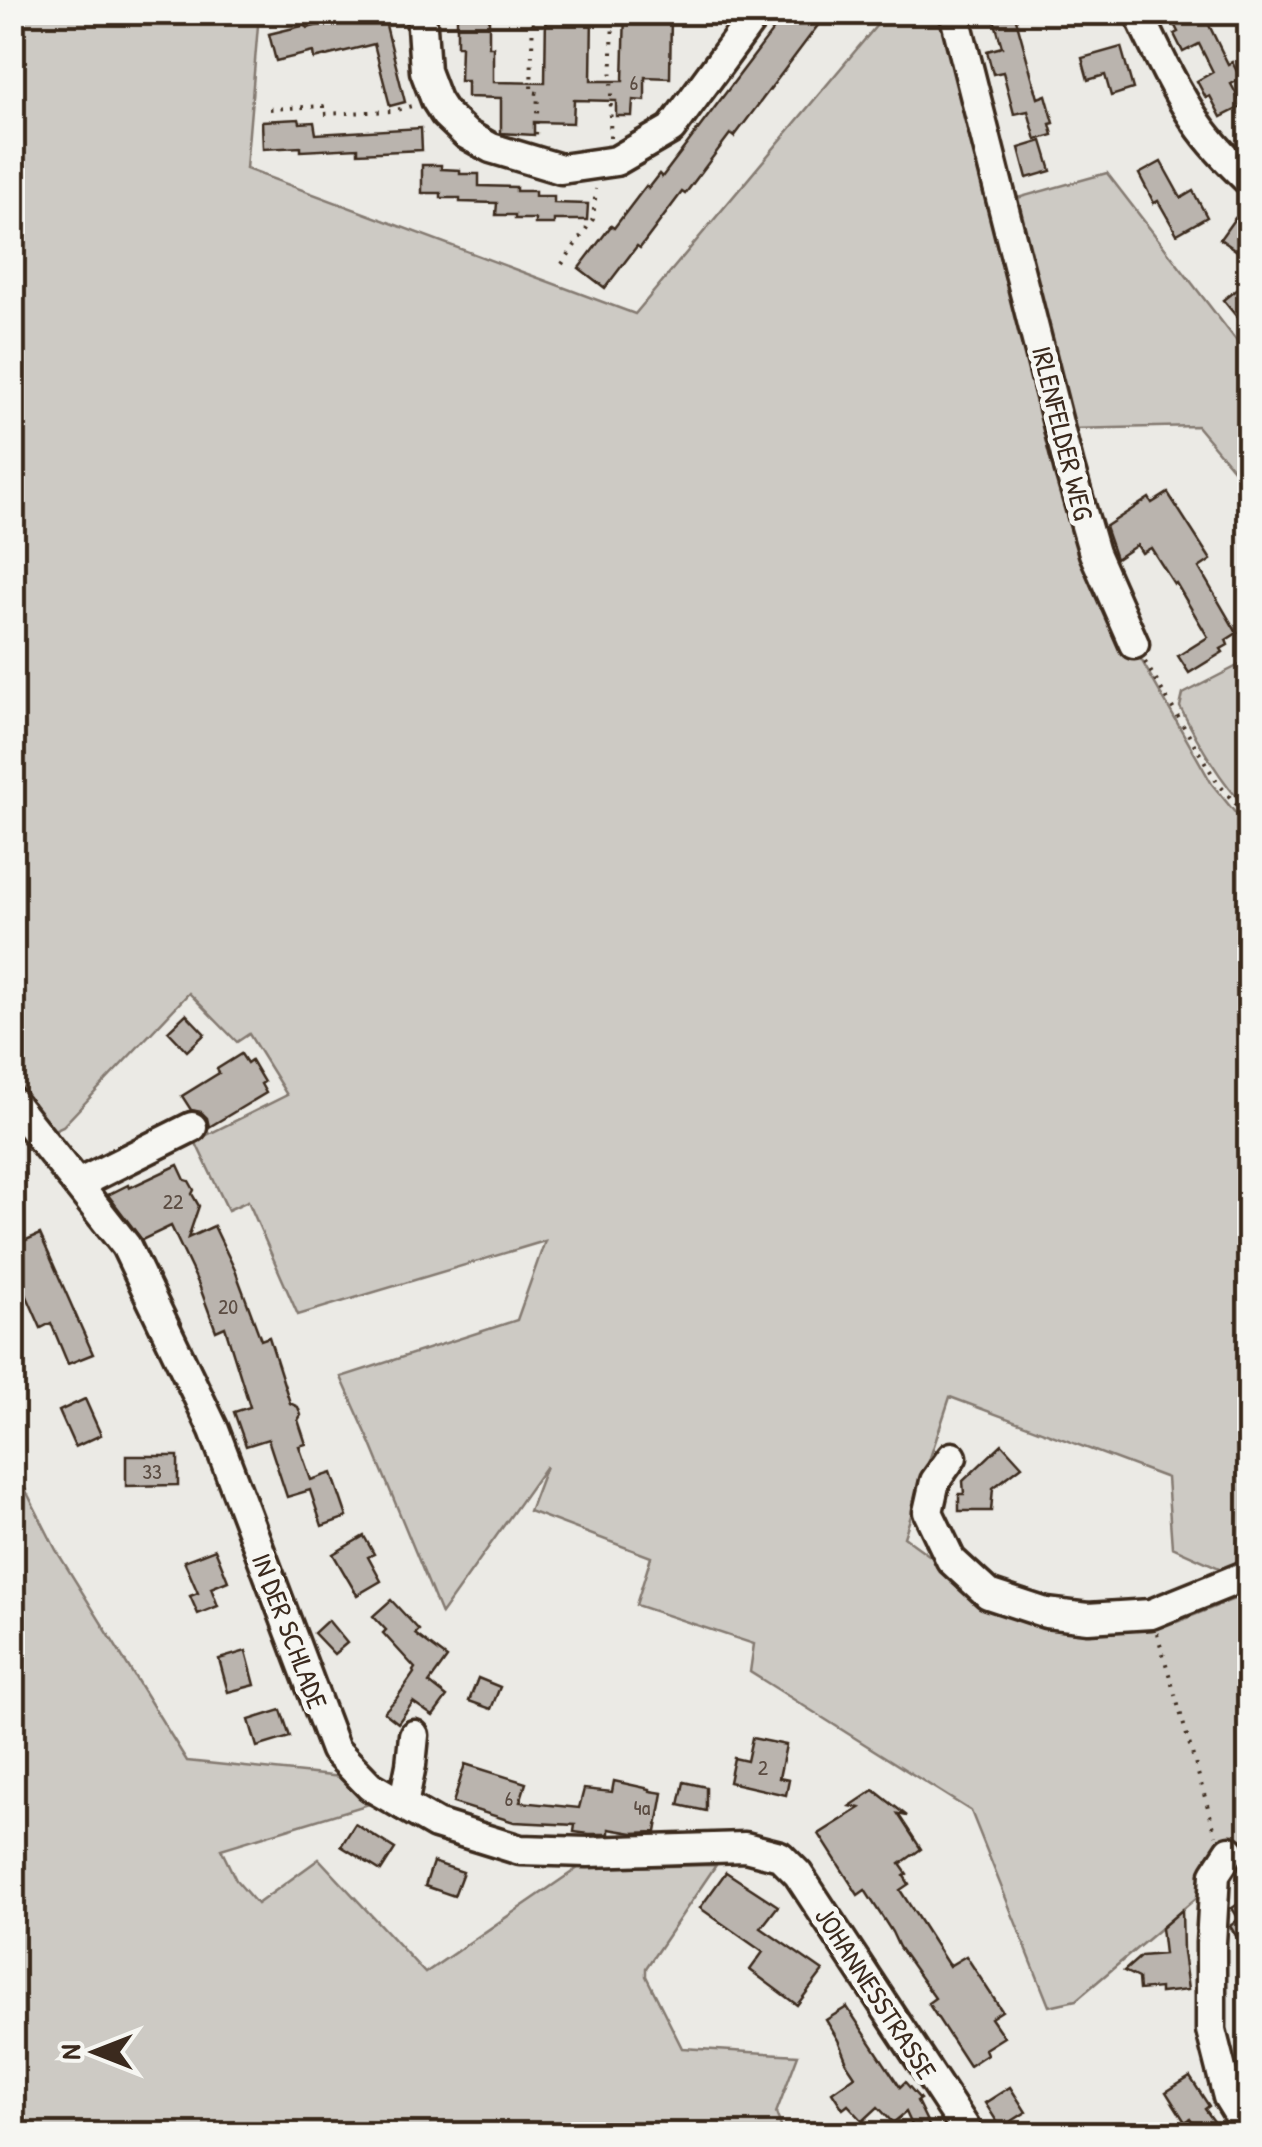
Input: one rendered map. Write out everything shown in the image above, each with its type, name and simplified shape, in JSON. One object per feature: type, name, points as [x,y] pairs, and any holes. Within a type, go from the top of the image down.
[{"type":"street","points":[[422,12],[425,70],[445,114],[466,134],[492,148],[561,169],[616,161],[671,129],[758,12]]},
{"type":"street","name":"IRLENFELDER WEG","points":[[954,12],[1079,501],[1094,553],[1134,644]]},
{"type":"street","points":[[1138,12],[1197,123],[1250,182]]},
{"type":"street","name":"IN DER SCHLADE","points":[[12,1102],[126,1246],[214,1430],[335,1750],[370,1786],[436,1824],[520,1850],[588,1852],[745,1846],[780,1856]]},
{"type":"street","points":[[78,1184],[192,1127]]},
{"type":"street","points":[[952,1457],[935,1481],[928,1512],[950,1560],[988,1594],[1046,1613],[1088,1618],[1151,1614],[1250,1574]]},
{"type":"street","points":[[403,1805],[414,1734]]},
{"type":"street","points":[[1230,1851],[1216,1874],[1211,2030],[1228,2097],[1250,2134]]},
{"type":"street","name":"JOHANNESSTRASSE","points":[[780,1856],[798,1874],[969,2134]]},
{"type":"path","points":[[277,21],[310,12]]},
{"type":"path","points":[[533,12],[531,92],[538,93],[536,161]]},
{"type":"path","points":[[562,264],[593,219],[604,163],[613,12]]},
{"type":"path","points":[[270,109],[323,106],[323,114],[392,111],[436,100]]},
{"type":"path","points":[[1134,644],[1218,782],[1250,821]]},
{"type":"path","points":[[1151,1614],[1214,1834],[1230,1851]]},
{"type":"shaded area","points":[[15,13],[259,13],[246,169],[635,314],[887,13],[947,13],[1113,610],[1212,784],[1249,830],[1249,1563],[1228,1572],[1172,1547],[1167,1478],[950,1397],[904,1537],[944,1566],[1048,1603],[1152,1601],[1175,1596],[1177,1622],[1249,1593],[1249,1852],[1228,1862],[1195,1899],[1076,2000],[1049,2006],[971,1811],[750,1672],[754,1644],[636,1605],[651,1557],[529,1511],[546,1466],[441,1614],[341,1377],[517,1320],[545,1241],[298,1315],[248,1201],[228,1210],[195,1141],[287,1095],[249,1034],[237,1042],[189,993],[63,1126],[54,1130],[13,1076]]},
{"type":"shaded area","points":[[1107,173],[1249,357],[1249,488],[1197,426],[1070,429],[1010,200]]},
{"type":"shaded area","points":[[1249,660],[1249,811],[1211,762],[1180,707],[1183,694]]},
{"type":"shaded area","points":[[12,1463],[56,1550],[187,1761],[351,1778],[376,1802],[221,1849],[236,1880],[257,1904],[319,1859],[425,1973],[578,1868],[716,1865],[646,1968],[646,1976],[682,2048],[798,2055],[776,2113],[784,2134],[13,2134]]},
{"type":"building","points":[[457,12],[489,12],[493,82],[545,83],[546,12],[592,12],[591,81],[623,81],[625,12],[671,16],[670,78],[645,77],[645,101],[633,100],[632,116],[616,116],[616,101],[574,100],[573,123],[534,122],[534,135],[501,133],[501,98],[467,97],[467,81],[460,81]]},
{"type":"building","points":[[787,12],[828,12],[734,137],[730,134],[605,288],[579,268],[646,186],[659,174],[662,177]]},
{"type":"building","points":[[992,12],[1014,12],[1038,98],[1046,95],[1054,123],[1050,124],[1053,135],[1036,140],[1028,111],[1014,114],[1003,72],[993,74],[987,51],[1002,47]]},
{"type":"building","points":[[1172,12],[1201,12],[1228,64],[1232,62],[1241,79],[1231,84],[1243,106],[1221,117],[1210,96],[1206,98],[1197,81],[1213,72],[1199,44],[1183,52],[1174,34],[1178,32]]},
{"type":"building","points":[[383,13],[405,102],[390,106],[374,44],[314,59],[313,52],[276,61],[269,34]]},
{"type":"building","points":[[1121,47],[1133,89],[1111,96],[1105,75],[1088,80],[1082,58]]},
{"type":"building","points":[[299,119],[300,123],[314,122],[316,134],[421,128],[422,150],[358,153],[358,148],[263,149],[262,121]]},
{"type":"building","points":[[1042,141],[1051,171],[1027,178],[1019,148]]},
{"type":"building","points":[[1161,162],[1181,198],[1193,191],[1207,217],[1177,234],[1139,174]]},
{"type":"building","points":[[422,165],[479,174],[479,186],[516,187],[516,191],[535,191],[535,196],[554,196],[554,203],[588,204],[587,220],[535,224],[535,219],[496,215],[497,203],[460,202],[460,198],[441,198],[441,193],[422,193]]},
{"type":"building","points":[[1235,218],[1250,228],[1250,260],[1220,239]]},
{"type":"building","points":[[1250,279],[1250,333],[1223,300]]},
{"type":"building","points":[[1168,493],[1211,560],[1199,568],[1237,633],[1226,640],[1228,645],[1221,649],[1223,652],[1189,673],[1178,656],[1208,637],[1151,548],[1142,553],[1137,545],[1116,559],[1105,527],[1149,498],[1152,503]]},
{"type":"building","points":[[186,1014],[205,1034],[187,1051],[168,1031]]},
{"type":"building","points":[[241,1054],[247,1063],[251,1060],[266,1093],[209,1127],[207,1118],[191,1110],[182,1096]]},
{"type":"building","points":[[178,1165],[199,1206],[188,1238],[214,1226],[261,1340],[269,1337],[290,1403],[298,1407],[306,1444],[299,1446],[311,1480],[332,1473],[347,1517],[322,1526],[310,1490],[287,1497],[268,1439],[246,1446],[234,1412],[250,1407],[225,1327],[216,1331],[171,1226],[142,1240],[108,1195]]},
{"type":"building","points":[[40,1234],[93,1354],[68,1364],[51,1323],[41,1328],[12,1262],[12,1246]]},
{"type":"building","points":[[85,1399],[101,1435],[75,1447],[59,1411]]},
{"type":"building","points":[[1002,1444],[1022,1466],[993,1488],[991,1511],[959,1511],[963,1481]]},
{"type":"building","points":[[126,1456],[178,1456],[178,1485],[126,1486]]},
{"type":"building","points":[[364,1536],[374,1554],[368,1557],[381,1581],[357,1595],[333,1554]]},
{"type":"building","points":[[215,1549],[228,1581],[211,1588],[218,1606],[198,1614],[190,1596],[198,1593],[184,1561]]},
{"type":"building","points":[[391,1600],[419,1630],[415,1634],[447,1658],[429,1683],[447,1697],[433,1716],[413,1702],[398,1723],[384,1712],[415,1668],[373,1616]]},
{"type":"building","points":[[328,1620],[347,1643],[334,1654],[314,1633]]},
{"type":"building","points":[[246,1651],[255,1685],[228,1692],[219,1659]]},
{"type":"building","points":[[478,1678],[500,1687],[491,1709],[469,1701]]},
{"type":"building","points":[[281,1710],[290,1737],[257,1747],[249,1720]]},
{"type":"building","points":[[752,1738],[786,1745],[779,1778],[789,1780],[786,1795],[729,1782],[734,1758],[747,1761]]},
{"type":"building","points":[[465,1764],[526,1783],[520,1802],[579,1808],[584,1789],[612,1792],[614,1781],[663,1793],[656,1832],[574,1832],[575,1825],[514,1822],[453,1803]]},
{"type":"building","points":[[684,1782],[706,1787],[706,1811],[679,1805]]},
{"type":"building","points":[[874,1790],[907,1816],[898,1814],[921,1849],[900,1864],[909,1884],[900,1890],[949,1966],[966,1956],[1002,2011],[991,2018],[1004,2037],[969,2066],[928,2003],[935,1998],[865,1890],[858,1895],[819,1834],[860,1808],[850,1806]]},
{"type":"building","points":[[355,1824],[395,1849],[381,1871],[341,1846]]},
{"type":"building","points":[[433,1862],[463,1872],[454,1896],[425,1886]]},
{"type":"building","points":[[726,1872],[778,1906],[761,1928],[823,1971],[797,2005],[750,1970],[763,1952],[700,1908]]},
{"type":"building","points":[[1250,1896],[1250,1936],[1240,1942],[1230,1926],[1239,1919],[1232,1908]]},
{"type":"building","points":[[1182,1910],[1188,1990],[1139,1990],[1138,1978],[1124,1971],[1141,1956],[1164,1954],[1161,1928]]},
{"type":"building","points":[[847,2007],[900,2087],[905,2082],[920,2099],[917,2101],[933,2134],[916,2134],[906,2112],[893,2123],[878,2107],[863,2121],[848,2105],[843,2109],[832,2092],[855,2076],[826,2020]]},
{"type":"building","points":[[1190,2077],[1209,2106],[1205,2109],[1223,2134],[1200,2134],[1190,2119],[1185,2122],[1166,2092]]},
{"type":"building","points":[[1010,2087],[1026,2112],[1001,2128],[985,2103]]}]
